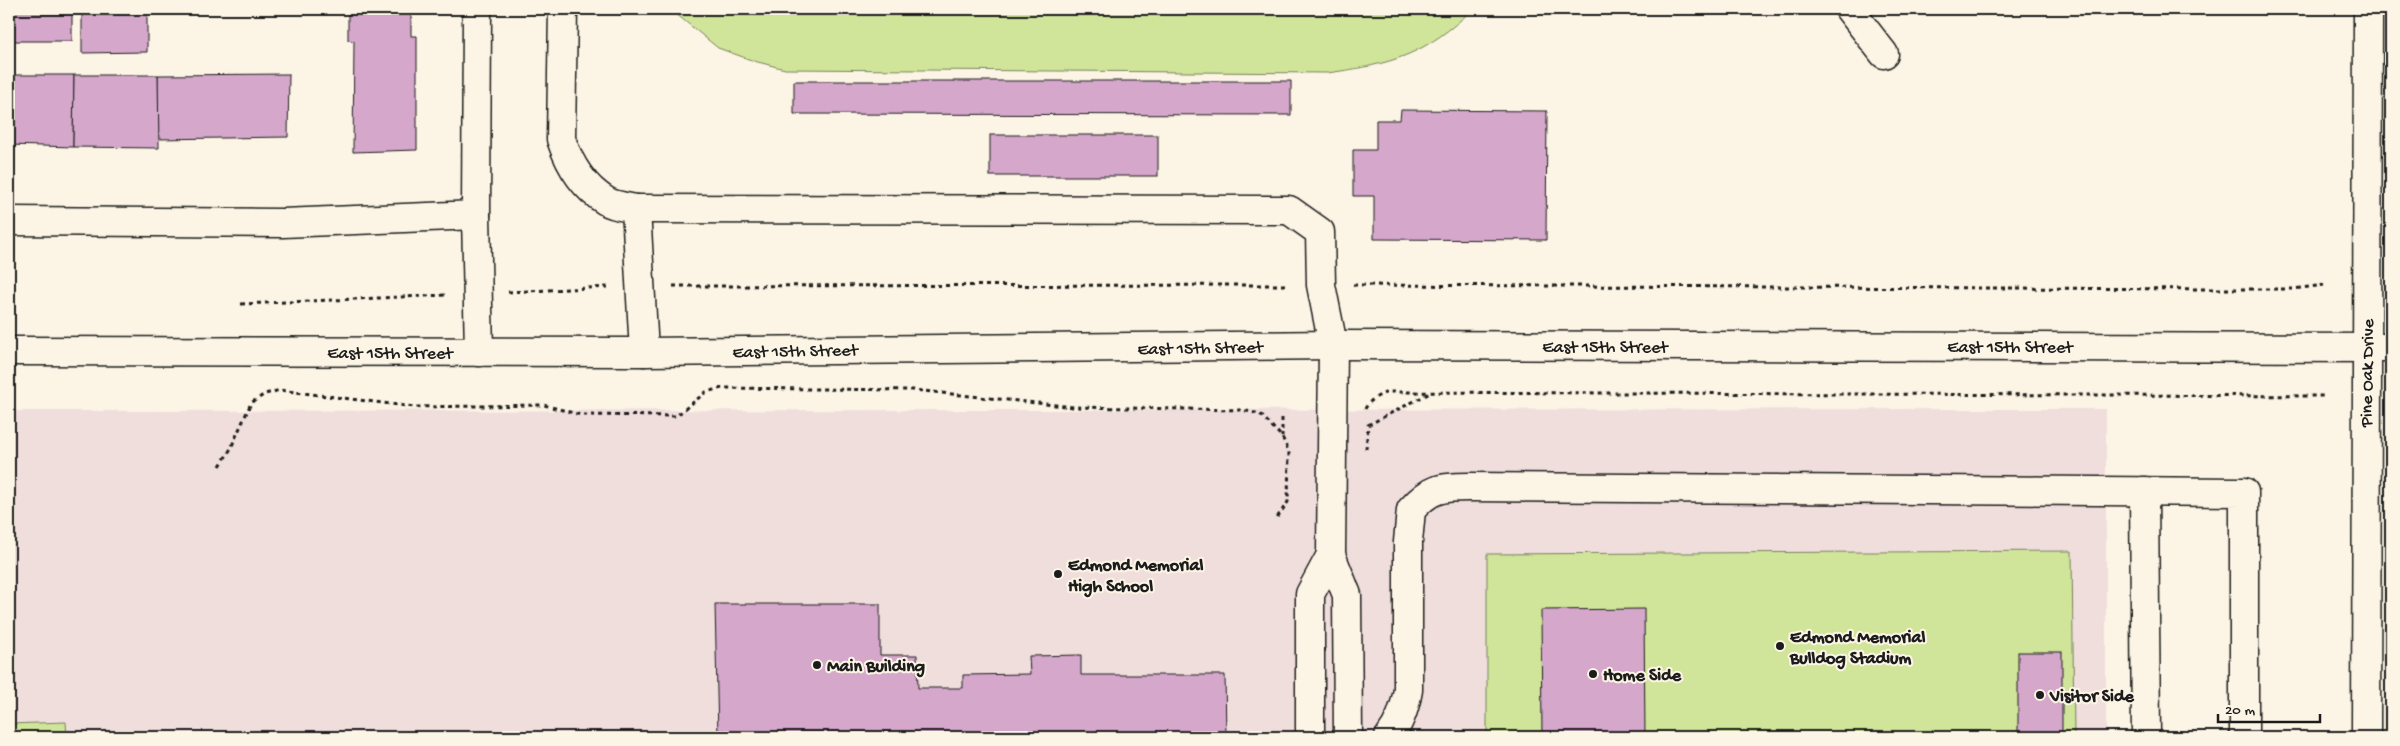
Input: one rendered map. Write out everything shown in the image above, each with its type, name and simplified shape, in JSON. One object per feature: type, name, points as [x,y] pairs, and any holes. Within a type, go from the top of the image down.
[{"type":"main road","points":[[477,9],[476,215],[478,352]]},
{"type":"main road","points":[[563,9],[561,139],[568,159],[581,180],[607,202],[636,209],[1289,210],[1320,232],[1321,285],[1333,345],[1331,555],[1347,595],[1348,737]]},
{"type":"main road","points":[[1849,9],[1884,54]]},
{"type":"main road","name":"Pine Oak Drive","points":[[2366,737],[2379,348],[2368,9]]},
{"type":"main road","points":[[636,209],[642,286],[644,352]]},
{"type":"main road","points":[[9,221],[283,223],[476,215]]},
{"type":"main road","name":"East 15th Street","points":[[9,351],[644,352],[1333,345],[2379,348]]},
{"type":"main road","points":[[1389,737],[1398,725],[1405,706],[1408,690],[1408,524],[1411,510],[1420,499],[1441,488],[2244,492],[2244,737]]},
{"type":"main road","points":[[2144,491],[2146,737]]},
{"type":"main road","points":[[1310,737],[1310,594],[1331,555]]},
{"type":"path","points":[[241,304],[642,286],[1321,285],[2294,289],[2324,285]]},
{"type":"path","points":[[220,466],[230,450],[251,403],[265,394],[280,390],[414,407],[544,406],[581,415],[648,416],[676,416],[706,392],[722,388],[914,390],[1074,407],[1242,410],[1260,414],[1282,437],[1289,452],[1288,502],[1276,519]]},
{"type":"path","points":[[1364,412],[1367,404],[1389,392],[2324,396]]},
{"type":"path","points":[[1282,418],[1282,437]]},
{"type":"shaded area","name":"Edmond Memorial High School","points":[[2106,409],[2106,737],[9,737],[9,411]]},
{"type":"green space","points":[[670,9],[1473,9],[1439,37],[1407,55],[1371,66],[1327,73],[785,69],[754,61],[718,48]]},
{"type":"green space","name":"Edmond Memorial Bulldog Stadium","points":[[2072,551],[2074,737],[1487,737],[1487,554]]},
{"type":"green space","points":[[66,722],[67,737],[9,737],[9,724]]},
{"type":"building","points":[[9,9],[72,9],[72,41],[9,41]]},
{"type":"building","points":[[82,9],[147,9],[147,52],[82,53]]},
{"type":"building","points":[[348,9],[411,9],[411,36],[417,36],[417,150],[353,152],[354,41],[348,40]]},
{"type":"building","points":[[289,74],[288,137],[158,139],[158,75]]},
{"type":"building","points":[[9,75],[74,75],[73,147],[9,145]]},
{"type":"building","points":[[74,75],[158,75],[159,148],[73,147]]},
{"type":"building","points":[[794,81],[1291,81],[1291,115],[794,114]]},
{"type":"building","points":[[1401,110],[1547,111],[1546,240],[1374,239],[1374,196],[1353,196],[1353,150],[1376,150],[1376,120],[1400,120]]},
{"type":"building","points":[[990,135],[1158,135],[1158,176],[990,176]]},
{"type":"building","name":"Main Building","points":[[715,604],[880,604],[880,655],[917,655],[918,688],[963,688],[963,675],[1030,674],[1029,656],[1081,655],[1081,675],[1225,675],[1226,737],[718,737]]},
{"type":"building","name":"Home Side","points":[[1644,609],[1645,737],[1542,737],[1541,610]]},
{"type":"building","name":"Visitor Side","points":[[2018,652],[2062,652],[2062,737],[2018,737]]},
{"type":"place","name":"Edmond Memorial High School","points":[[1058,574]]},
{"type":"place","name":"Edmond Memorial Bulldog Stadium","points":[[1780,646]]},
{"type":"place","name":"Main Building","points":[[817,665]]},
{"type":"place","name":"Home Side","points":[[1593,674]]},
{"type":"place","name":"Visitor Side","points":[[2040,695]]}]
